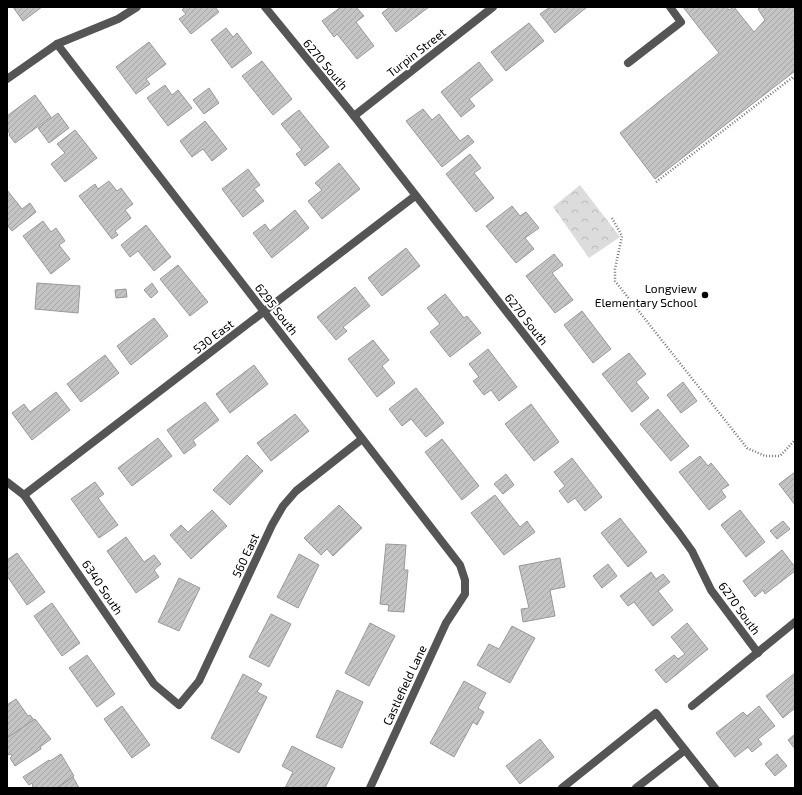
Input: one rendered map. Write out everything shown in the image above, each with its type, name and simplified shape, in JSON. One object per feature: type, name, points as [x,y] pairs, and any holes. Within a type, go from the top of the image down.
[{"type":"street","points":[[7,78],[57,44],[118,19],[137,7]]},
{"type":"street","name":"6270 South","points":[[265,7],[354,116],[679,533],[694,556],[711,590],[758,653]]},
{"type":"street","name":"Turpin Street","points":[[354,116],[493,7]]},
{"type":"street","points":[[628,63],[681,22],[670,7]]},
{"type":"street","name":"6295 South","points":[[57,44],[460,564],[465,580],[465,594]]},
{"type":"street","name":"530 East","points":[[24,495],[415,196]]},
{"type":"street","name":"560 East","points":[[179,705],[199,681],[272,525],[283,506],[312,478],[362,439]]},
{"type":"street","name":"6340 South","points":[[7,482],[24,495],[154,684],[179,705]]},
{"type":"street","name":"Castlefield Lane","points":[[370,788],[446,623],[465,594]]},
{"type":"street","points":[[692,706],[795,622]]},
{"type":"street","points":[[562,788],[656,713],[715,788]]},
{"type":"street","points":[[636,788],[685,750]]},
{"type":"path","points":[[656,182],[793,77],[795,79]]},
{"type":"path","points":[[612,218],[622,236],[615,269],[615,281],[747,448],[765,456],[780,456],[795,440]]},
{"type":"green space","points":[[580,185],[620,237],[589,258],[553,207]]},
{"type":"building","points":[[13,7],[42,7],[23,21]]},
{"type":"building","points":[[185,7],[215,7],[219,12],[191,34],[179,19],[186,14],[182,10]]},
{"type":"building","points":[[341,7],[356,7],[364,16],[356,22],[374,46],[357,59],[337,34],[334,37],[322,21]]},
{"type":"building","points":[[390,7],[429,7],[396,32],[382,13]]},
{"type":"building","points":[[550,7],[587,7],[555,33],[540,14]]},
{"type":"building","points":[[683,7],[727,7],[729,10],[734,7],[754,32],[765,20],[758,9],[761,7],[795,7],[795,71],[655,179],[620,133],[719,53]]},
{"type":"building","points":[[529,23],[544,41],[506,71],[491,52]]},
{"type":"building","points":[[226,28],[233,37],[237,33],[252,53],[232,68],[211,40]]},
{"type":"building","points":[[149,42],[166,64],[146,79],[150,84],[136,94],[116,67]]},
{"type":"building","points":[[262,61],[292,99],[273,115],[242,76]]},
{"type":"building","points":[[479,62],[493,80],[469,99],[475,106],[461,117],[441,92]]},
{"type":"building","points":[[165,85],[172,95],[178,90],[192,108],[168,126],[147,98]]},
{"type":"building","points":[[209,88],[219,103],[204,114],[193,100]]},
{"type":"building","points":[[35,95],[51,117],[15,143],[9,135],[10,134],[7,129],[7,116]]},
{"type":"building","points":[[423,109],[432,120],[439,114],[460,141],[468,135],[474,142],[442,167],[406,121]]},
{"type":"building","points":[[299,110],[329,147],[305,166],[296,154],[302,150],[281,124]]},
{"type":"building","points":[[58,113],[69,128],[49,143],[38,128]]},
{"type":"building","points":[[205,121],[227,149],[212,161],[203,149],[192,157],[180,141]]},
{"type":"building","points":[[75,130],[97,158],[65,182],[51,164],[65,153],[57,144]]},
{"type":"building","points":[[470,154],[481,168],[474,173],[494,198],[476,212],[446,174]]},
{"type":"building","points":[[339,163],[360,189],[322,219],[308,201],[322,190],[315,183]]},
{"type":"building","points":[[248,169],[260,185],[254,189],[264,201],[243,217],[222,189]]},
{"type":"building","points":[[109,181],[117,191],[121,188],[133,204],[125,210],[131,218],[115,231],[118,235],[112,239],[79,196],[95,184],[98,189]]},
{"type":"building","points":[[7,190],[22,209],[30,203],[36,212],[12,231],[7,225]]},
{"type":"building","points":[[512,206],[520,216],[526,212],[539,228],[525,238],[534,249],[516,263],[486,226]]},
{"type":"building","points":[[295,210],[309,228],[272,258],[253,233],[265,224],[270,231]]},
{"type":"building","points":[[43,221],[51,232],[56,228],[65,241],[59,245],[70,259],[51,274],[23,236]]},
{"type":"building","points":[[146,225],[171,257],[154,271],[138,251],[130,257],[121,245]]},
{"type":"building","points":[[406,248],[420,266],[382,296],[368,278]]},
{"type":"building","points":[[554,254],[563,265],[552,273],[573,300],[555,313],[526,276]]},
{"type":"building","points":[[178,265],[208,302],[190,316],[160,279]]},
{"type":"building","points":[[37,283],[80,286],[78,313],[35,309]]},
{"type":"building","points":[[152,283],[158,292],[151,298],[144,290]]},
{"type":"building","points":[[355,287],[370,306],[343,327],[347,331],[336,340],[317,317]]},
{"type":"building","points":[[126,289],[127,297],[116,298],[115,290]]},
{"type":"building","points":[[445,294],[464,318],[467,316],[481,333],[450,357],[430,332],[440,324],[427,308]]},
{"type":"building","points":[[582,311],[611,349],[593,363],[564,325]]},
{"type":"building","points":[[154,318],[168,336],[131,365],[117,346]]},
{"type":"building","points":[[373,340],[389,360],[382,366],[395,383],[377,397],[348,359]]},
{"type":"building","points":[[488,349],[517,387],[499,401],[491,390],[484,395],[473,381],[479,377],[469,364]]},
{"type":"building","points":[[629,353],[646,374],[636,382],[649,398],[632,412],[602,374]]},
{"type":"building","points":[[105,355],[119,373],[81,402],[67,384]]},
{"type":"building","points":[[254,365],[268,384],[230,413],[216,394]]},
{"type":"building","points":[[683,382],[697,401],[681,413],[667,395]]},
{"type":"building","points":[[416,388],[444,423],[426,437],[411,419],[402,426],[389,409]]},
{"type":"building","points":[[56,392],[70,410],[32,440],[12,413],[24,404],[30,412]]},
{"type":"building","points":[[205,402],[219,420],[193,440],[196,445],[184,454],[167,430]]},
{"type":"building","points":[[531,404],[559,442],[534,461],[505,424]]},
{"type":"building","points":[[658,409],[689,446],[671,461],[640,424]]},
{"type":"building","points":[[295,414],[309,431],[271,461],[257,443]]},
{"type":"building","points":[[158,438],[172,456],[132,486],[118,468]]},
{"type":"building","points":[[442,439],[479,486],[462,500],[425,452]]},
{"type":"building","points":[[247,455],[263,471],[230,505],[213,490]]},
{"type":"building","points":[[700,456],[708,466],[711,463],[729,485],[721,490],[726,497],[709,510],[679,472]]},
{"type":"building","points":[[572,458],[602,497],[585,511],[575,498],[568,503],[559,491],[565,486],[554,472]]},
{"type":"building","points":[[795,472],[795,505],[779,484]]},
{"type":"building","points":[[506,474],[514,485],[503,494],[494,484]]},
{"type":"building","points":[[95,482],[104,494],[98,498],[118,525],[99,538],[71,499]]},
{"type":"building","points":[[495,495],[520,527],[527,521],[535,532],[504,555],[471,513]]},
{"type":"building","points":[[339,505],[362,528],[333,556],[327,549],[321,555],[304,538]]},
{"type":"building","points":[[212,510],[227,526],[191,559],[170,535],[181,525],[188,532]]},
{"type":"building","points":[[740,510],[765,542],[746,557],[721,525]]},
{"type":"building","points":[[620,518],[647,552],[628,567],[601,533]]},
{"type":"building","points":[[783,521],[790,529],[777,539],[770,531]]},
{"type":"building","points":[[126,537],[144,562],[154,555],[161,564],[154,570],[159,577],[136,593],[107,551]]},
{"type":"building","points":[[386,544],[406,545],[404,570],[408,570],[404,612],[388,611],[389,605],[380,604]]},
{"type":"building","points":[[782,550],[795,567],[795,571],[765,594],[763,590],[755,597],[743,581]]},
{"type":"building","points":[[17,553],[45,592],[27,605],[7,576],[7,560]]},
{"type":"building","points":[[299,554],[319,565],[298,608],[277,597]]},
{"type":"building","points":[[560,558],[565,587],[550,590],[555,616],[523,622],[521,609],[529,608],[519,566]]},
{"type":"building","points":[[608,564],[617,576],[602,588],[593,576]]},
{"type":"building","points":[[651,572],[656,579],[663,574],[670,582],[658,591],[673,610],[653,626],[634,602],[628,606],[620,596]]},
{"type":"building","points":[[179,578],[200,588],[179,631],[158,622]]},
{"type":"building","points":[[52,603],[80,643],[62,656],[34,616]]},
{"type":"building","points":[[271,614],[291,624],[269,667],[249,657]]},
{"type":"building","points":[[370,623],[395,636],[369,686],[345,673]]},
{"type":"building","points":[[687,623],[708,649],[666,683],[655,670],[674,655],[678,659],[685,654],[671,637]]},
{"type":"building","points":[[512,626],[535,638],[510,683],[477,665],[489,644],[499,649]]},
{"type":"building","points":[[87,655],[115,694],[97,707],[69,668]]},
{"type":"building","points":[[795,673],[795,708],[783,718],[766,696]]},
{"type":"building","points":[[243,674],[262,684],[257,692],[267,697],[239,753],[211,738]]},
{"type":"building","points":[[464,681],[486,693],[478,708],[484,712],[477,725],[473,722],[454,757],[430,743]]},
{"type":"building","points":[[337,690],[363,702],[342,748],[316,737]]},
{"type":"building","points":[[16,699],[28,716],[30,715],[34,720],[7,738],[7,705]]},
{"type":"building","points":[[122,706],[150,745],[132,758],[104,719]]},
{"type":"building","points":[[759,706],[775,726],[758,739],[762,744],[752,752],[748,747],[735,757],[716,733],[743,712],[747,716]]},
{"type":"building","points":[[35,719],[51,739],[40,747],[41,749],[15,766],[10,758],[12,756],[11,754],[7,754],[7,738]]},
{"type":"building","points":[[795,734],[795,749],[788,740]]},
{"type":"building","points":[[540,739],[554,757],[520,784],[506,766]]},
{"type":"building","points":[[292,746],[335,768],[325,788],[285,788],[293,772],[282,766]]},
{"type":"building","points":[[61,754],[74,776],[57,788],[31,788],[33,786],[32,783],[29,785],[23,777]]},
{"type":"building","points":[[777,754],[787,766],[775,776],[765,764]]},
{"type":"building","points":[[73,777],[79,788],[57,788]]},
{"type":"place","name":"Longview Elementary School","points":[[705,295]]}]
